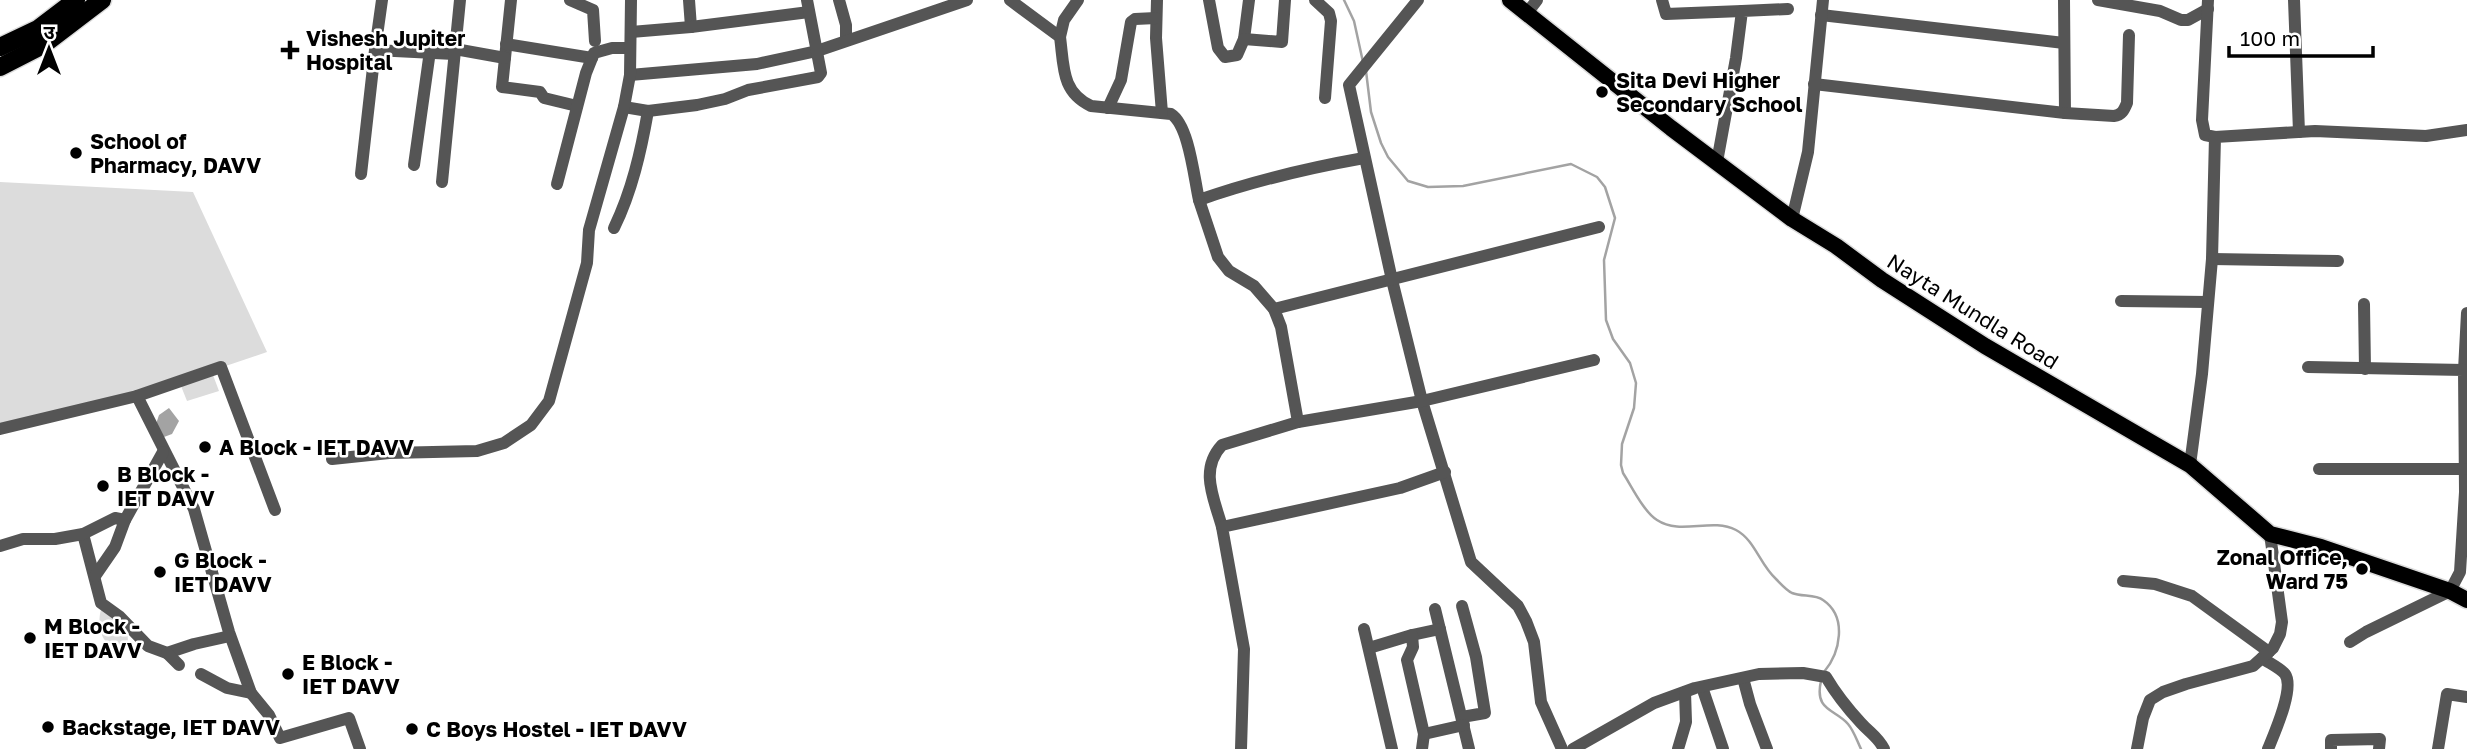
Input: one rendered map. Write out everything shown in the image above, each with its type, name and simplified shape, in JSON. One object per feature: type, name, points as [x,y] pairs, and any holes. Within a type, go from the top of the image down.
[{"type":"highway","points":[[0,47],[38,29],[76,0]]},
{"type":"highway","points":[[0,67],[43,45],[102,0]]},
{"type":"main road","name":"Nayta Mundla Road","points":[[1510,0],[1532,7],[1717,162],[1791,219],[1985,346],[2190,465],[2270,534],[2321,547],[2450,591],[2467,600]]},
{"type":"street","points":[[361,174],[382,0]]},
{"type":"street","points":[[442,181],[460,0]]},
{"type":"street","points":[[511,0],[502,87],[540,92],[544,98],[577,106]]},
{"type":"street","points":[[570,0],[593,10],[594,41]]},
{"type":"street","points":[[332,459],[389,453],[477,451],[504,443],[531,425],[549,401],[587,263],[589,230],[624,107],[630,75],[631,0]]},
{"type":"street","points":[[689,0],[691,27]]},
{"type":"street","points":[[839,0],[846,25],[846,39]]},
{"type":"street","points":[[1010,0],[1062,28]]},
{"type":"street","points":[[1078,0],[1062,28],[1069,90],[1081,102],[1091,106],[1171,114],[1178,118],[1199,200],[1219,257],[1229,271],[1254,286],[1274,309],[1281,327],[1298,422]]},
{"type":"street","points":[[1157,0],[1162,113]]},
{"type":"street","points":[[1209,0],[1221,54],[1226,57],[1237,55],[1244,39],[1249,0]]},
{"type":"street","points":[[1244,39],[1282,41],[1285,0]]},
{"type":"street","points":[[1315,0],[1329,13],[1331,21],[1325,98]]},
{"type":"street","points":[[1418,0],[1349,85],[1391,281],[1422,401],[1471,562],[1518,606],[1526,621],[1534,642],[1541,702],[1562,749]]},
{"type":"street","points":[[1662,0],[1666,14],[1788,9]]},
{"type":"street","points":[[1791,219],[1808,152],[1824,0]]},
{"type":"street","points":[[2064,0],[2065,113]]},
{"type":"street","points":[[2098,0],[2160,11],[2181,20],[2188,20],[2208,4]]},
{"type":"street","points":[[2294,0],[2299,132]]},
{"type":"street","points":[[630,75],[757,64],[817,51],[960,1]]},
{"type":"street","points":[[2208,4],[2202,120],[2205,135],[2299,132],[2426,136],[2467,130]]},
{"type":"street","points":[[624,107],[648,111],[696,105],[725,99],[748,90],[813,80],[821,73],[808,6],[691,27],[631,32]]},
{"type":"street","points":[[1717,162],[1742,11]]},
{"type":"street","points":[[1821,15],[2064,43]]},
{"type":"street","points":[[1108,108],[1121,80],[1130,22],[1135,19],[1156,18]]},
{"type":"street","points":[[1814,84],[2065,113],[2114,116],[2119,115],[2127,103],[2129,35]]},
{"type":"street","points":[[506,44],[592,58]]},
{"type":"street","points":[[557,184],[577,106],[594,54],[612,48],[630,48]]},
{"type":"street","points":[[375,50],[454,52],[505,58]]},
{"type":"street","points":[[414,165],[430,51]]},
{"type":"street","points":[[614,228],[627,200],[648,111]]},
{"type":"street","points":[[2190,465],[2202,374],[2212,259],[2215,136]]},
{"type":"street","points":[[1199,200],[1247,183],[1364,158]]},
{"type":"street","points":[[1274,309],[1599,227]]},
{"type":"street","points":[[2212,259],[2338,261]]},
{"type":"street","points":[[2121,301],[2208,302]]},
{"type":"street","points":[[2364,304],[2365,369]]},
{"type":"street","points":[[2350,642],[2450,591],[2464,571],[2467,313]]},
{"type":"street","points":[[1241,749],[1244,649],[1223,527],[1208,482],[1209,466],[1222,445],[1298,422],[1422,401],[1594,360]]},
{"type":"street","points":[[0,429],[137,396],[221,367],[275,510]]},
{"type":"street","points":[[2308,367],[2465,370]]},
{"type":"street","points":[[137,396],[194,509],[230,636],[251,693],[269,715],[280,738],[349,718],[360,749]]},
{"type":"street","points":[[95,576],[115,547],[125,520],[163,452]]},
{"type":"street","points":[[2319,469],[2464,469]]},
{"type":"street","points":[[1223,527],[1400,488],[1445,472]]},
{"type":"street","points":[[0,544],[23,539],[55,540],[83,534],[116,518],[125,520]]},
{"type":"street","points":[[83,534],[100,603],[119,616],[148,646],[167,653],[179,665]]},
{"type":"street","points":[[2137,749],[2143,718],[2150,700],[2186,684],[2253,666],[2268,653],[2280,634],[2282,614],[2270,534]]},
{"type":"street","points":[[2123,581],[2155,584],[2192,596],[2268,653],[2286,675],[2287,681],[2280,718],[2268,749]]},
{"type":"street","points":[[1424,734],[1485,713],[1476,657],[1462,606]]},
{"type":"street","points":[[1435,609],[1469,749]]},
{"type":"street","points":[[1369,648],[1412,635],[1466,627]]},
{"type":"street","points":[[1364,629],[1392,749]]},
{"type":"street","points":[[1412,635],[1413,647],[1407,660],[1424,734],[1422,749]]},
{"type":"street","points":[[167,653],[230,636]]},
{"type":"street","points":[[1573,749],[1654,703],[1685,692],[1759,674],[1802,673],[1822,677],[1864,727],[1880,740],[1884,749]]},
{"type":"street","points":[[201,674],[227,688],[251,693]]},
{"type":"street","points":[[1743,678],[1767,749]]},
{"type":"street","points":[[1702,687],[1718,727],[1723,749]]},
{"type":"street","points":[[1678,749],[1686,722],[1685,692]]},
{"type":"street","points":[[2438,749],[2447,694],[2467,697]]},
{"type":"street","points":[[2331,749],[2332,740],[2380,739],[2379,749]]},
{"type":"shaded area","points":[[0,182],[193,192],[267,352],[137,396],[0,429]]},
{"type":"shaded area","points":[[213,375],[219,391],[187,401],[181,386]]},
{"type":"shaded area","points":[[169,408],[179,421],[172,434],[164,437],[156,424],[159,415]]},
{"type":"shaded area","points":[[101,609],[122,625],[128,642],[126,649],[114,650],[103,637],[99,621]]},
{"type":"waterway","points":[[1344,0],[1354,21],[1363,62]]},
{"type":"waterway","points":[[1366,71],[1371,112],[1381,143],[1388,157],[1408,181],[1428,187],[1463,186],[1571,164],[1597,177],[1605,187],[1615,218],[1604,260],[1606,320],[1613,339],[1630,363],[1636,383],[1634,408],[1622,444],[1623,473],[1643,505],[1657,520],[1676,526],[1716,525],[1736,530],[1743,534],[1770,573],[1788,590],[1820,598],[1831,607],[1839,625],[1839,635],[1834,655],[1824,672]]},
{"type":"waterway","points":[[1821,681],[1820,698],[1823,704],[1848,724],[1861,749]]},
{"type":"place","name":"Vishesh Jupiter Hospital","points":[[290,50]]},
{"type":"place","name":"Sita Devi Higher Secondary School","points":[[1602,92]]},
{"type":"place","name":"School of Pharmacy, DAVV","points":[[76,153]]},
{"type":"place","name":"A Block - IET DAVV","points":[[205,447]]},
{"type":"place","name":"B Block - IET DAVV","points":[[103,486]]},
{"type":"place","name":"Zonal Office, Ward 75","points":[[2362,569]]},
{"type":"place","name":"G Block - IET DAVV","points":[[160,572]]},
{"type":"place","name":"M Block - IET DAVV","points":[[30,638]]},
{"type":"place","name":"E Block - IET DAVV","points":[[288,674]]},
{"type":"place","name":"Backstage, IET DAVV","points":[[48,727]]},
{"type":"place","name":"C Boys Hostel - IET DAVV","points":[[412,729]]}]
